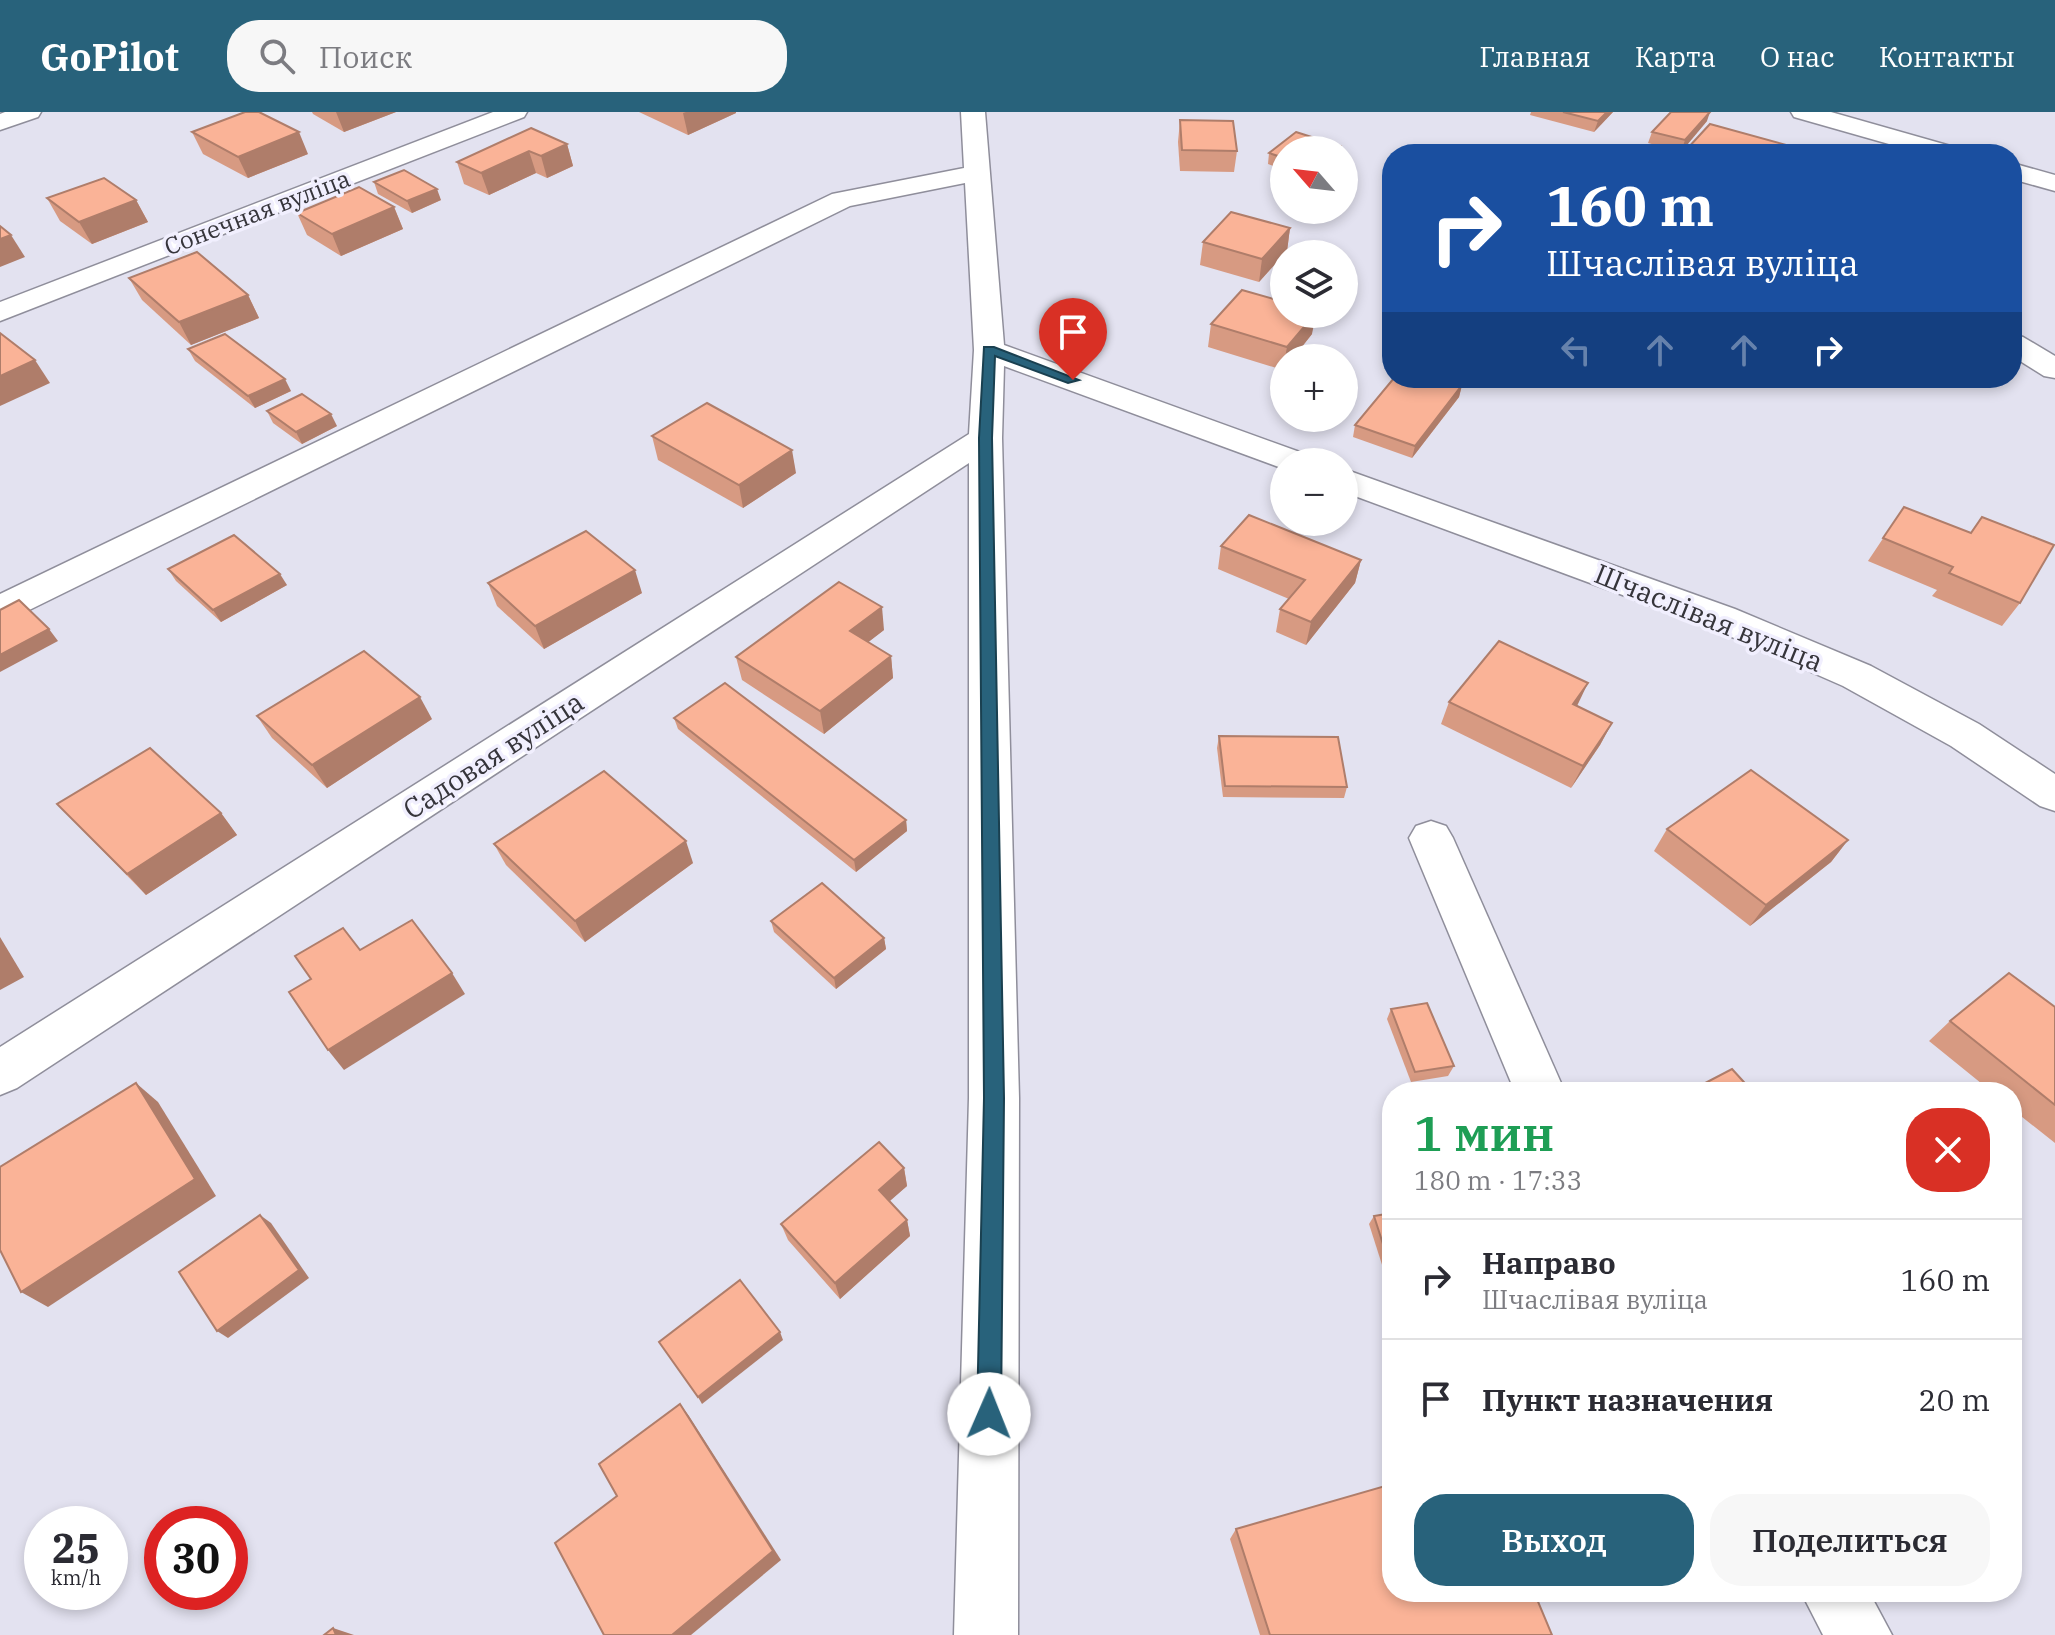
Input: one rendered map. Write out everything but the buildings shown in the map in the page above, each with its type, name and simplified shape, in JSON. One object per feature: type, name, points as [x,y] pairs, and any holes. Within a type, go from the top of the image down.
[{"type":"street","points":[[0,122],[29,112]]},
{"type":"street","name":"Сонечная вуліца","points":[[0,312],[515,112]]},
{"type":"street","points":[[973,112],[989,350],[985,438],[994,1098],[986,1635]]},
{"type":"street","points":[[1803,112],[1917,144]]},
{"type":"street","points":[[0,609],[842,200],[977,173]]},
{"type":"street","points":[[2022,174],[2055,183]]},
{"type":"street","points":[[2022,349],[2055,369]]},
{"type":"street","points":[[989,350],[1270,453]]},
{"type":"street","name":"Садовая вуліца","points":[[0,1073],[985,438]]},
{"type":"street","name":"Шчаслівая вуліца","points":[[1358,485],[1722,618],[1857,676],[1965,735],[2055,795]]},
{"type":"street","points":[[1431,838],[1536,1082]]},
{"type":"street","points":[[1839,1602],[1860,1635]]},
{"type":"route","points":[[989,1414],[994,1098],[985,438],[989,350],[1073,380]]}]
